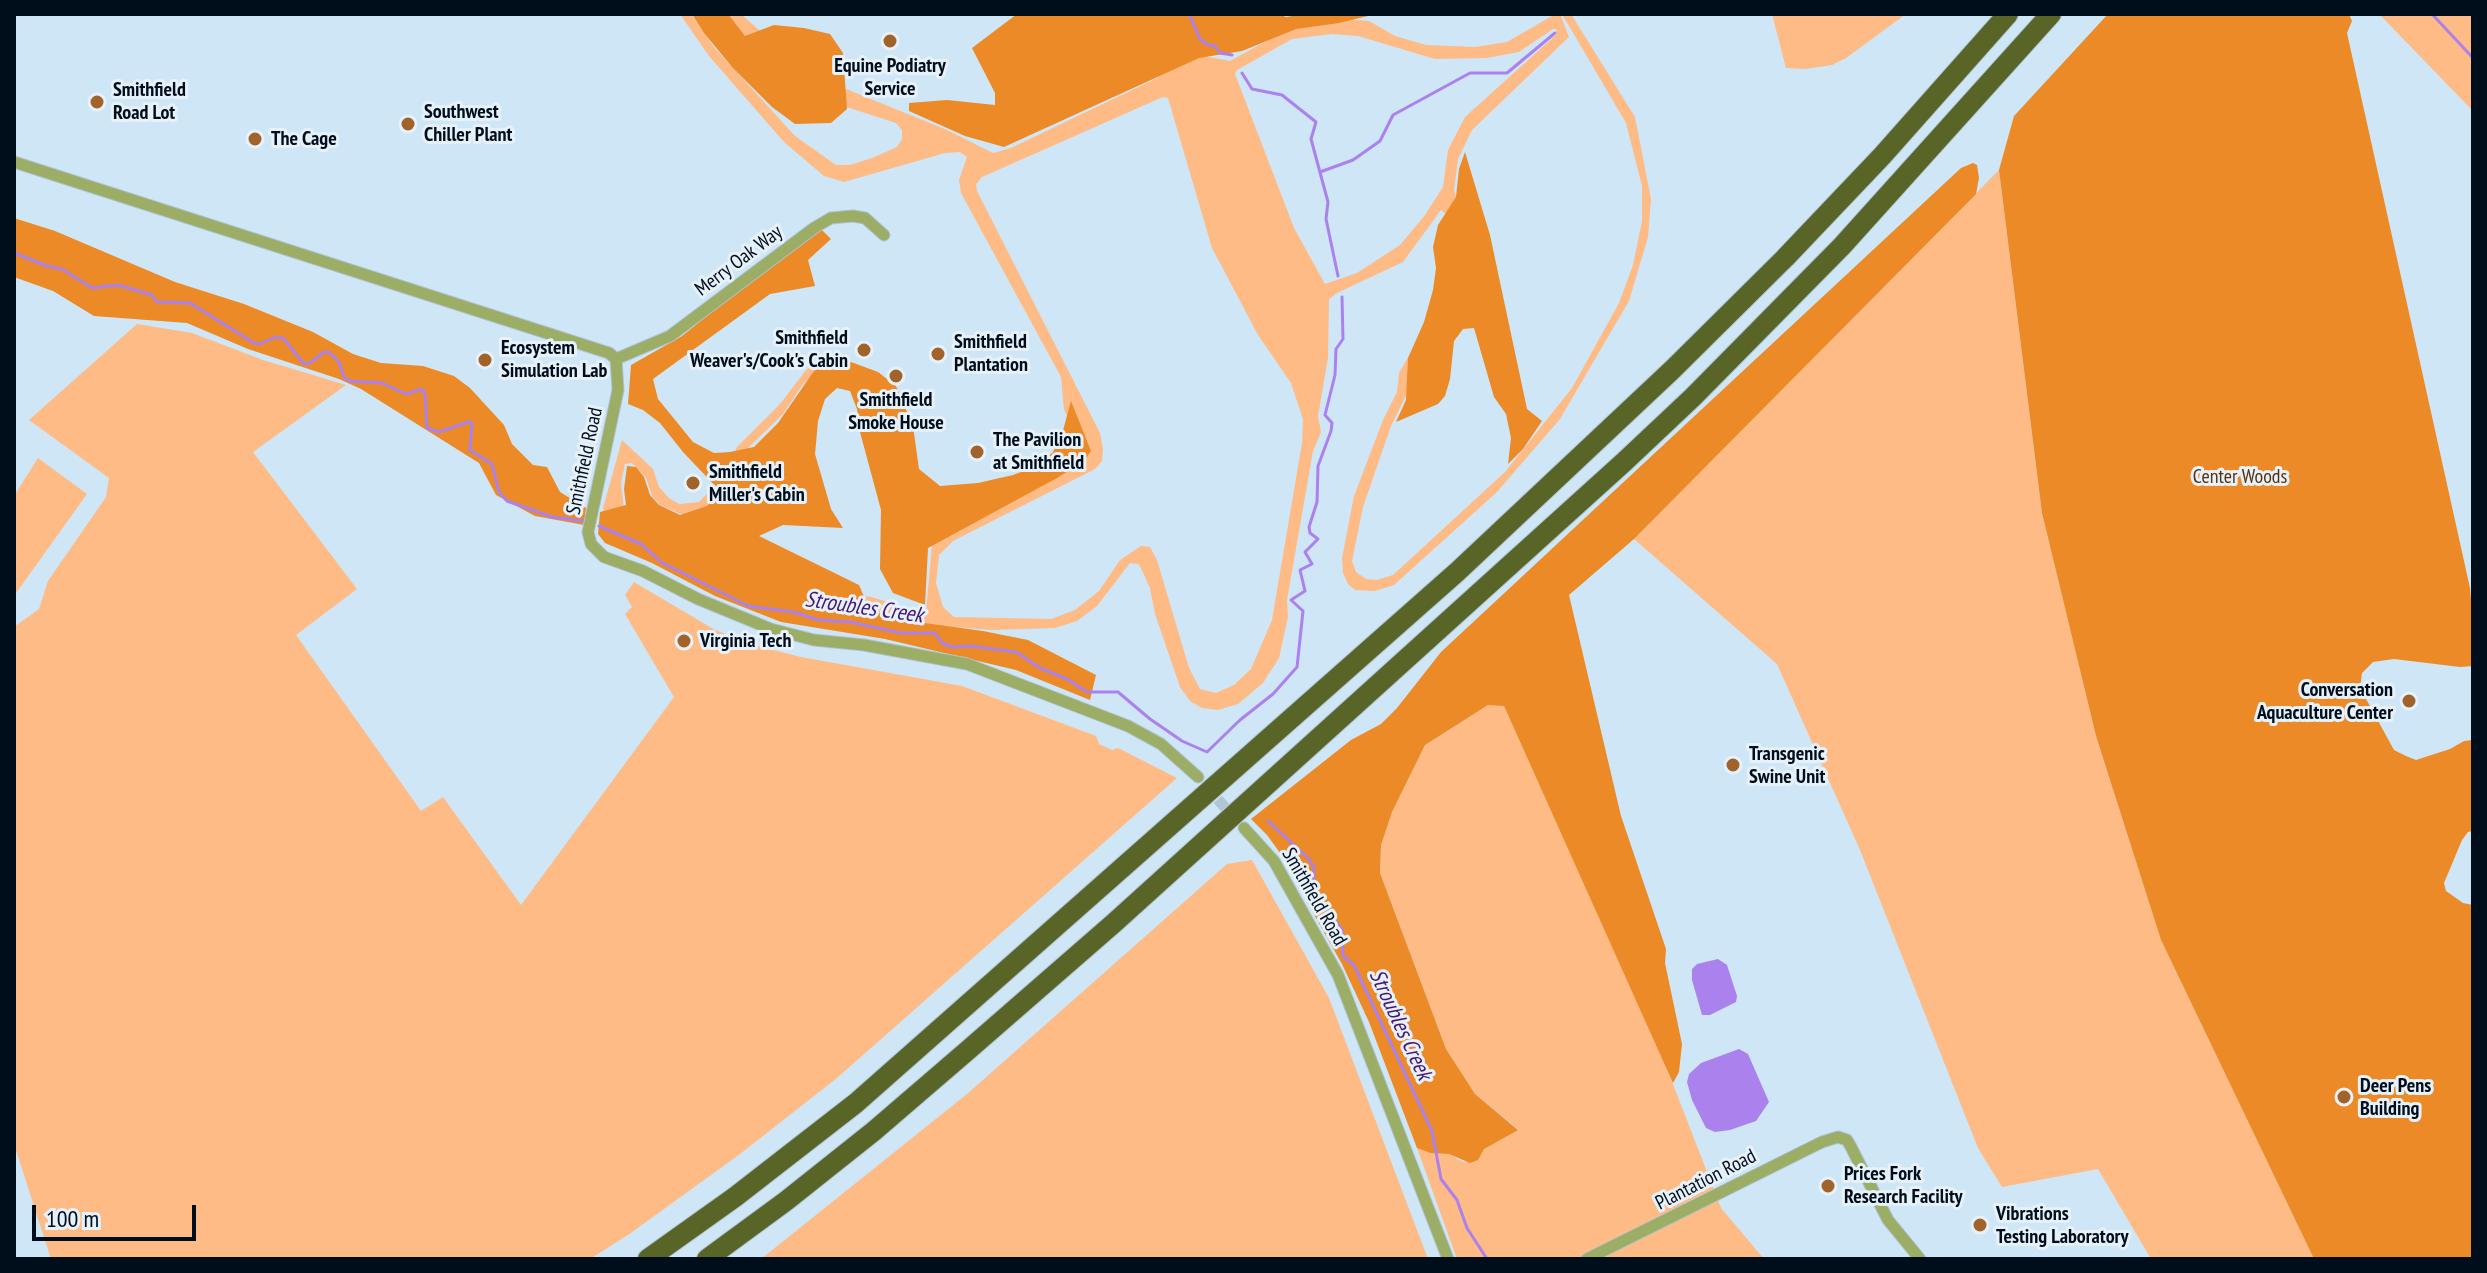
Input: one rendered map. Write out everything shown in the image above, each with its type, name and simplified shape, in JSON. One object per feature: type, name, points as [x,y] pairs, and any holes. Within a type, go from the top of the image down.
[{"type":"highway","points":[[648,1259],[746,1189],[868,1094],[1457,572],[1672,370],[1785,258],[1882,156],[2008,14]]},
{"type":"highway","points":[[707,1259],[849,1151],[1114,923],[1624,462],[1842,246],[2051,14]]},
{"type":"street","points":[[14,162],[600,349],[616,359]]},
{"type":"street","name":"Merry Oak Way","points":[[616,359],[670,336],[831,218],[865,218],[884,235]]},
{"type":"street","name":"Smithfield Road","points":[[616,359],[619,379],[617,399],[588,532],[591,544],[604,557],[643,571],[698,599],[771,629],[814,640],[864,645],[967,664],[1128,726],[1161,744],[1198,777]]},
{"type":"street","name":"Smithfield Road","points":[[1244,828],[1274,861],[1338,975],[1448,1259]]},
{"type":"street","name":"Plantation Road","points":[[1587,1259],[1822,1142],[1842,1137],[1851,1147],[1888,1220],[1920,1259]]},
{"type":"shaded area","points":[[680,14],[691,14],[714,47],[795,136],[836,165],[850,165],[897,147],[902,139],[902,130],[896,123],[831,102],[782,69],[739,31],[725,14],[741,14],[819,78],[947,130],[993,153],[1011,148],[1157,78],[1179,62],[1180,56],[1160,14],[1172,14],[1186,48],[1193,54],[1230,61],[1294,26],[1345,19],[1369,21],[1395,36],[1426,45],[1475,47],[1507,42],[1560,14],[1569,37],[1472,130],[1458,159],[1454,190],[1470,245],[1473,276],[1443,321],[1391,426],[1363,507],[1352,561],[1356,572],[1366,579],[1377,580],[1393,575],[1505,472],[1572,388],[1619,303],[1633,265],[1642,221],[1642,186],[1626,123],[1562,14],[1571,14],[1635,117],[1651,199],[1648,237],[1629,301],[1560,419],[1497,492],[1394,585],[1375,591],[1355,590],[1343,573],[1342,558],[1354,496],[1397,392],[1399,373],[1433,314],[1461,277],[1461,252],[1450,218],[1441,210],[1403,262],[1329,299],[1328,358],[1318,416],[1321,432],[1313,451],[1279,658],[1263,683],[1238,704],[1218,710],[1202,708],[1190,701],[1180,687],[1155,614],[1150,588],[1139,564],[1130,563],[1097,606],[1077,621],[1055,628],[991,630],[919,624],[839,604],[757,589],[628,527],[608,523],[603,508],[622,440],[653,469],[659,487],[669,498],[679,504],[699,502],[722,478],[737,447],[780,404],[806,370],[825,355],[842,357],[874,402],[944,530],[949,532],[1082,457],[1084,449],[1064,410],[1061,377],[961,193],[959,180],[967,157],[960,152],[945,153],[844,182],[824,176],[784,142],[709,56]],"holes":[[[1553,29],[1557,34],[1465,117],[1448,150],[1443,187],[1400,245],[1357,273],[1325,284],[1294,228],[1235,74],[1237,70],[1292,39],[1332,34],[1358,36],[1435,59],[1487,58],[1519,52]],[[1163,97],[1168,98],[1212,248],[1258,335],[1291,383],[1303,419],[1302,443],[1272,620],[1251,669],[1234,685],[1216,693],[1200,689],[1189,668],[1157,560],[1150,547],[1141,546],[1120,560],[1099,591],[1075,610],[1051,619],[954,617],[943,607],[936,583],[939,555],[953,541],[1095,469],[1102,461],[1100,433],[977,191],[976,184],[982,177]],[[835,363],[842,367],[919,498],[933,534],[926,613],[871,597],[777,582],[724,563],[627,514],[624,509],[621,483],[625,464],[632,463],[646,478],[652,496],[660,505],[685,516],[697,514],[710,506],[729,483],[738,458],[783,414],[801,387],[822,365]]]},
{"type":"shaded area","points":[[1772,14],[1906,14],[1846,58],[1832,65],[1805,69],[1786,68]]},
{"type":"shaded area","points":[[2379,14],[2473,14],[2473,111]]},
{"type":"shaded area","points":[[1999,170],[2042,513],[2096,736],[2161,940],[2314,1259],[2151,1259],[2098,1169],[2002,1187],[1978,1148],[1860,850],[1777,664],[1634,539]]},
{"type":"shaded area","points":[[137,324],[192,333],[263,360],[346,385],[253,452],[357,589],[296,635],[421,811],[443,797],[521,905],[674,697],[625,614],[632,607],[625,595],[634,582],[715,630],[757,646],[962,686],[1096,736],[1099,744],[1112,750],[1118,748],[1177,778],[837,1078],[740,1154],[590,1259],[51,1259],[14,1144],[14,627],[39,609],[48,581],[106,497],[109,478],[29,420]]},
{"type":"shaded area","points":[[38,458],[87,494],[14,596],[14,496]]},
{"type":"shaded area","points":[[1488,705],[1504,706],[1664,1061],[1721,1208],[1764,1259],[1457,1259],[1417,1148],[1430,1153],[1449,1154],[1463,1162],[1478,1160],[1483,1149],[1518,1129],[1475,1094],[1446,1049],[1380,873],[1381,845],[1392,812],[1425,745]]},
{"type":"shaded area","points":[[1252,860],[1329,998],[1428,1259],[761,1259],[967,1094],[1227,864]]},
{"type":"shaded area","points":[[1718,959],[1727,965],[1736,1002],[1710,1015],[1702,1015],[1692,969],[1697,964]]},
{"type":"shaded area","points":[[1739,1049],[1748,1054],[1769,1102],[1756,1121],[1715,1132],[1706,1128],[1692,1100],[1687,1082],[1689,1074],[1701,1063]]},
{"type":"green space","points":[[692,14],[728,14],[745,36],[774,25],[830,34],[843,53],[847,109],[831,123],[795,124],[772,107],[733,68]]},
{"type":"green space","points":[[1017,14],[1368,16],[1296,29],[1242,51],[1199,58],[1004,147],[965,136],[909,111],[909,103],[947,100],[995,105],[995,93],[972,48]]},
{"type":"green space","name":"Center Woods","points":[[2108,14],[2349,14],[2352,21],[2347,33],[2470,588],[2473,666],[2394,659],[2373,662],[2362,673],[2360,688],[2394,750],[2406,756],[2416,760],[2473,740],[2473,831],[2462,840],[2444,883],[2446,891],[2463,903],[2473,905],[2473,1259],[2314,1259],[2161,940],[2096,736],[2042,513],[1999,170],[2014,116]]},
{"type":"green space","points":[[1465,152],[1490,235],[1527,409],[1542,421],[1523,449],[1508,464],[1511,438],[1506,414],[1494,397],[1474,328],[1463,329],[1454,341],[1445,396],[1438,404],[1396,422],[1406,400],[1408,358],[1424,322],[1433,290],[1436,268],[1433,247],[1438,225],[1456,197],[1459,169]]},
{"type":"green space","points":[[1973,163],[1977,165],[1979,178],[1976,194],[1634,539],[1569,595],[1621,816],[1666,949],[1665,963],[1682,1044],[1679,1072],[1673,1083],[1504,706],[1488,705],[1425,745],[1392,812],[1381,845],[1380,873],[1446,1049],[1475,1094],[1518,1130],[1484,1149],[1478,1160],[1470,1163],[1449,1154],[1430,1153],[1417,1148],[1369,1022],[1342,964],[1291,868],[1251,819],[1351,740],[1381,724],[1441,652],[1961,168]]},
{"type":"green space","points":[[14,218],[55,231],[175,282],[244,304],[313,332],[353,354],[381,363],[423,366],[454,376],[470,388],[504,425],[512,444],[533,465],[547,467],[560,492],[586,508],[584,525],[535,516],[496,495],[479,463],[361,389],[339,379],[248,349],[187,323],[94,316],[53,291],[14,277]]},
{"type":"green space","points":[[822,230],[831,239],[808,260],[815,286],[770,294],[653,379],[658,399],[693,442],[714,453],[730,452],[754,447],[778,423],[814,371],[834,361],[851,362],[878,372],[896,386],[913,426],[919,469],[940,486],[978,483],[1037,466],[1053,452],[1062,434],[1071,401],[1091,451],[1084,461],[928,548],[925,605],[893,593],[880,569],[881,510],[850,391],[837,388],[825,399],[818,421],[815,454],[831,509],[843,528],[783,525],[759,536],[859,585],[870,611],[910,621],[1028,640],[1096,675],[1090,700],[1016,670],[885,639],[781,622],[715,596],[605,543],[598,534],[600,512],[626,505],[624,489],[627,466],[636,467],[644,477],[650,495],[659,505],[680,515],[707,506],[721,492],[660,423],[643,410],[628,404],[631,365],[682,336],[776,260]]},
{"type":"waterway","points":[[1189,14],[1200,39],[1215,46],[1220,53],[1232,55]]},
{"type":"waterway","points":[[2432,14],[2473,58]]},
{"type":"waterway","points":[[1320,172],[1353,160],[1380,141],[1393,115],[1470,73],[1507,73],[1555,33]]},
{"type":"waterway","points":[[1242,73],[1252,89],[1282,95],[1316,122],[1311,139],[1328,202],[1326,219],[1338,276]]},
{"type":"waterway","name":"Stroubles Creek","points":[[14,253],[62,269],[92,288],[118,285],[152,295],[157,302],[190,303],[254,343],[283,338],[304,364],[329,352],[339,362],[344,377],[349,381],[382,383],[406,394],[422,389],[427,428],[439,432],[472,423],[470,450],[492,464],[499,492],[507,501],[552,517],[583,521]]},
{"type":"waterway","name":"Stroubles Creek","points":[[599,526],[641,544],[661,562],[748,606],[901,633],[935,633],[942,643],[952,647],[971,646],[1016,652],[1087,692],[1118,692],[1182,741],[1207,752],[1273,694],[1297,667],[1303,611],[1291,600],[1305,591],[1300,570],[1312,564],[1305,552],[1318,539],[1310,533],[1309,527],[1317,502],[1318,466],[1331,431],[1332,423],[1325,415],[1335,375],[1336,349],[1343,339],[1342,297]]},
{"type":"waterway","name":"Stroubles Creek","points":[[1268,821],[1314,867],[1313,891],[1342,930],[1343,956],[1354,965],[1432,1131],[1441,1179],[1457,1200],[1467,1228],[1487,1259]]},
{"type":"tunnel","points":[[1207,787],[1235,819]]},
{"type":"place","name":"Equine Podiatry Service","points":[[890,41]]},
{"type":"place","name":"Smithfield Road Lot","points":[[97,102]]},
{"type":"place","name":"Southwest Chiller Plant","points":[[408,124]]},
{"type":"place","name":"The Cage","points":[[255,139]]},
{"type":"place","name":"Smithfield Weaver's/Cook's Cabin","points":[[864,350]]},
{"type":"place","name":"Smithfield Plantation","points":[[938,354]]},
{"type":"place","name":"Ecosystem Simulation Lab","points":[[485,360]]},
{"type":"place","name":"Smithfield Smoke House","points":[[896,376]]},
{"type":"place","name":"The Pavilion at Smithfield","points":[[977,452]]},
{"type":"place","name":"Smithfield Miller's Cabin","points":[[693,483]]},
{"type":"place","name":"Virginia Tech","points":[[684,641]]},
{"type":"place","name":"Conversation Aquaculture Center","points":[[2409,701]]},
{"type":"place","name":"Transgenic Swine Unit","points":[[1733,765]]},
{"type":"place","name":"Deer Pens Building","points":[[2344,1097]]},
{"type":"place","name":"Prices Fork Research Facility","points":[[1828,1186]]},
{"type":"place","name":"Vibrations Testing Laboratory","points":[[1980,1225]]}]
